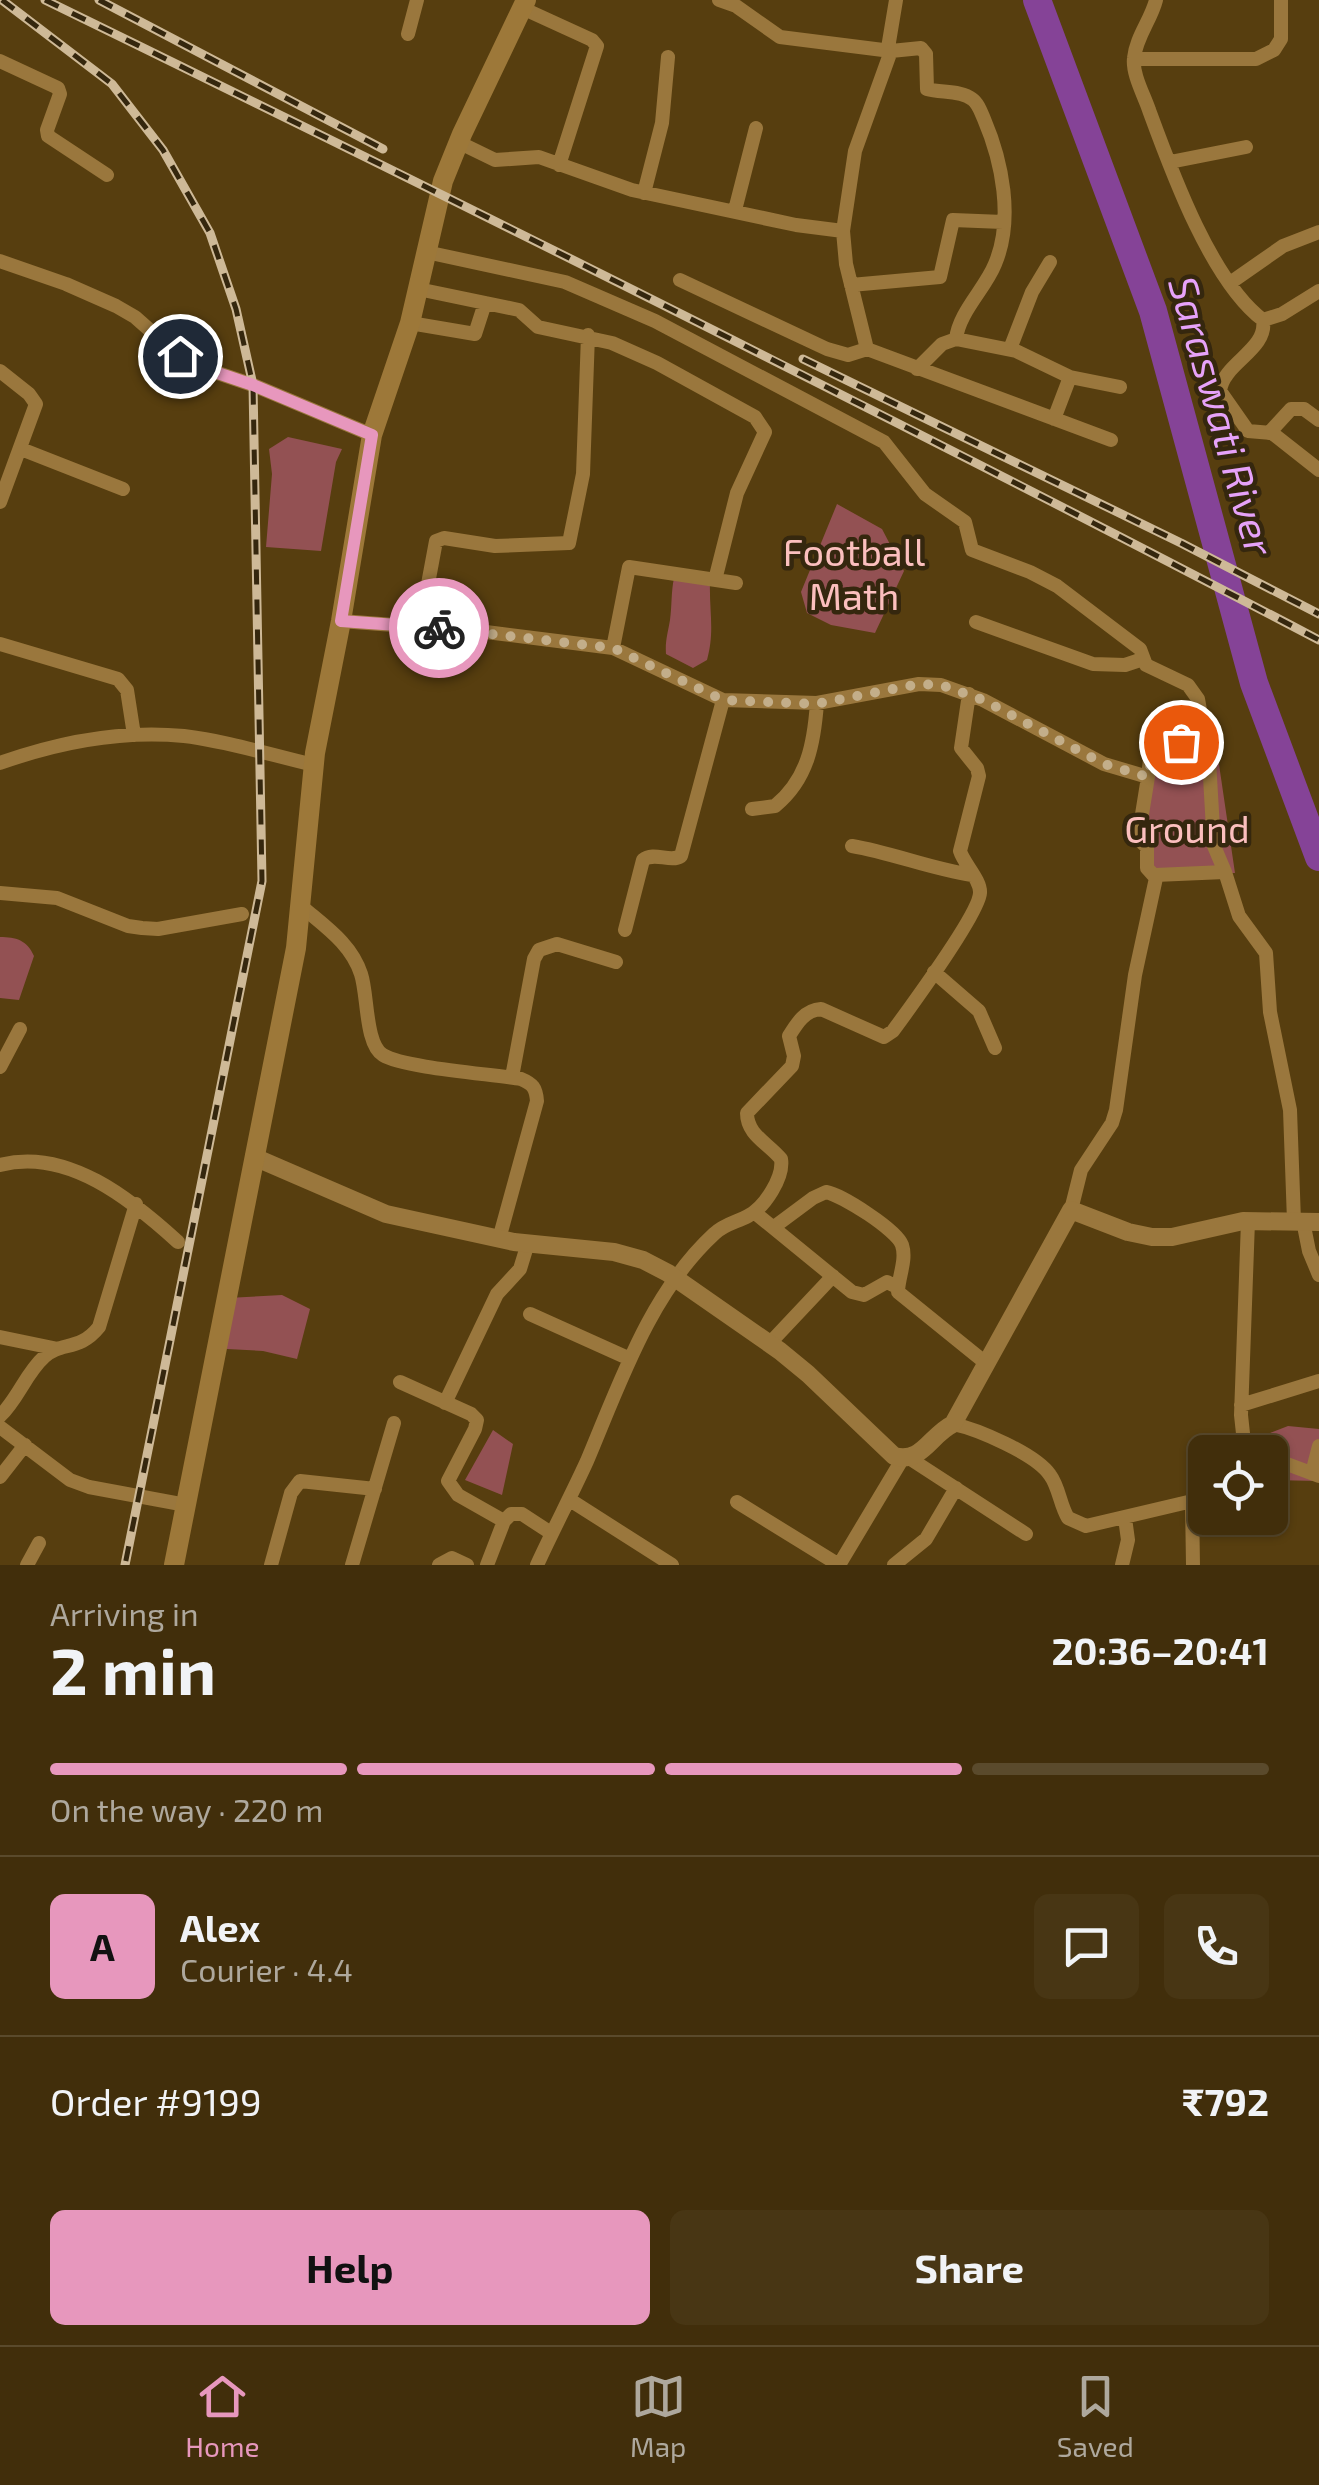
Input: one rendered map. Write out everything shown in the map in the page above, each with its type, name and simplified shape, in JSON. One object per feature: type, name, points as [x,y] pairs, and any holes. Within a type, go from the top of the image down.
[{"type":"main road","points":[[174,1565],[296,948],[314,764],[372,435],[410,323],[440,192],[458,142],[524,4]]},
{"type":"street","points":[[408,34],[417,0]]},
{"type":"street","points":[[719,0],[736,6],[780,37],[924,50],[927,89],[966,96],[976,103],[999,161],[1003,222],[994,269],[959,325],[956,339]]},
{"type":"street","points":[[867,349],[843,231],[855,151],[889,49],[896,0]]},
{"type":"street","points":[[1156,0],[1134,60],[1194,217],[1230,283],[1263,320],[1262,335],[1223,378],[1220,387],[1244,428],[1252,433],[1269,433],[1319,470]]},
{"type":"street","points":[[1134,60],[1238,61],[1265,56],[1280,39],[1281,0]]},
{"type":"street","points":[[524,4],[597,46],[560,165]]},
{"type":"street","points":[[644,193],[662,123],[668,57]]},
{"type":"street","points":[[0,61],[58,88],[60,94],[48,136],[107,175]]},
{"type":"street","points":[[736,210],[756,128]]},
{"type":"street","points":[[458,142],[495,160],[533,156],[644,193],[843,231]]},
{"type":"street","points":[[1170,162],[1246,147]]},
{"type":"street","points":[[851,285],[939,278],[953,220],[1003,222]]},
{"type":"street","points":[[1230,283],[1272,252],[1319,232]]},
{"type":"street","points":[[426,252],[540,276],[608,300],[654,320],[884,442],[925,494],[966,522],[972,550],[1056,586],[1140,649],[1148,666],[1193,690],[1212,790],[1214,846],[1239,916],[1266,953],[1270,1012],[1290,1110],[1309,1251],[1319,1275]]},
{"type":"street","points":[[0,261],[116,306],[197,366],[372,435]]},
{"type":"street","points":[[1010,349],[1032,292],[1050,262]]},
{"type":"street","points":[[680,280],[828,349],[848,355],[867,349],[1111,440]]},
{"type":"street","points":[[418,290],[519,310],[538,327],[588,335],[657,363],[755,417],[765,432],[737,493],[715,580]]},
{"type":"street","points":[[1263,320],[1282,314],[1319,291]]},
{"type":"street","points":[[410,323],[475,334],[485,303]]},
{"type":"street","points":[[420,627],[436,540],[495,546],[569,543],[583,474],[588,335]]},
{"type":"street","points":[[916,369],[942,344],[956,339],[1010,349],[1070,377],[1120,387]]},
{"type":"street","points":[[0,370],[36,404],[2,491]]},
{"type":"street","points":[[1054,419],[1070,377]]},
{"type":"street","points":[[1269,433],[1292,409],[1304,409],[1319,420]]},
{"type":"street","points":[[21,450],[123,489]]},
{"type":"street","points":[[613,648],[629,567],[736,582]]},
{"type":"street","points":[[341,621],[613,648],[723,700],[816,704],[930,683],[969,694],[1104,764],[1148,777]]},
{"type":"street","points":[[976,622],[1093,664],[1125,665],[1144,659]]},
{"type":"street","points":[[0,644],[118,679],[128,690],[134,734]]},
{"type":"street","points":[[538,1565],[630,1358],[676,1278],[720,1228],[761,1206],[782,1166],[775,1152],[752,1132],[747,1113],[792,1066],[789,1036],[794,1027],[806,1014],[821,1009],[884,1037],[893,1032],[978,902],[980,888],[962,858],[960,845],[979,776],[960,744],[969,694]]},
{"type":"street","points":[[625,930],[643,860],[650,856],[681,856],[723,700]]},
{"type":"street","points":[[752,809],[776,806],[796,784],[809,757],[816,704]]},
{"type":"street","points":[[0,763],[38,750],[134,734],[187,736],[314,764]]},
{"type":"street","points":[[1205,740],[1153,746],[1138,836],[1148,847],[1147,868],[1156,875],[1225,872]]},
{"type":"street","points":[[852,846],[883,852],[930,869],[972,876]]},
{"type":"street","points":[[254,1158],[386,1214],[499,1239],[614,1252],[643,1260],[676,1278],[808,1374],[894,1456],[917,1456],[953,1424],[1070,1210],[1080,1170],[1112,1123],[1135,975],[1156,875]]},
{"type":"street","points":[[0,893],[57,898],[142,928],[158,929],[242,914]]},
{"type":"street","points":[[300,905],[354,957],[364,984],[377,1050],[396,1061],[512,1078],[531,1083],[536,1090],[499,1239]]},
{"type":"street","points":[[512,1078],[534,959],[539,950],[557,944],[616,962]]},
{"type":"street","points":[[934,972],[979,1010],[994,1048]]},
{"type":"street","points":[[0,1067],[20,1029]]},
{"type":"street","points":[[0,1164],[20,1160],[60,1166],[136,1204],[178,1242]]},
{"type":"street","points":[[774,1227],[812,1198],[826,1192],[838,1194],[898,1237],[904,1253],[897,1287],[901,1296],[986,1364]]},
{"type":"street","points":[[0,1416],[44,1356],[78,1346],[99,1327],[136,1204]]},
{"type":"street","points":[[1070,1210],[1152,1237],[1172,1237],[1248,1221],[1305,1222]]},
{"type":"street","points":[[754,1212],[858,1294],[870,1293],[887,1282],[897,1287]]},
{"type":"street","points":[[1244,1435],[1241,1405],[1248,1221]]},
{"type":"street","points":[[445,1402],[498,1294],[517,1276],[528,1244]]},
{"type":"street","points":[[769,1344],[833,1276]]},
{"type":"street","points":[[530,1314],[630,1358]]},
{"type":"street","points":[[0,1337],[60,1349]]},
{"type":"street","points":[[1241,1405],[1319,1381]]},
{"type":"street","points":[[400,1382],[476,1420],[475,1430],[448,1481],[458,1495],[504,1521]]},
{"type":"street","points":[[352,1565],[394,1423]]},
{"type":"street","points":[[953,1424],[977,1430],[1038,1463],[1049,1472],[1068,1518],[1086,1526],[1188,1502]]},
{"type":"street","points":[[0,1427],[70,1480],[186,1506]]},
{"type":"street","points":[[2,1470],[25,1445]]},
{"type":"street","points":[[1288,1465],[1316,1475],[1319,1446]]},
{"type":"street","points":[[906,1458],[1026,1534]]},
{"type":"street","points":[[737,1502],[839,1565],[906,1458]]},
{"type":"street","points":[[271,1565],[291,1493],[300,1481],[374,1489]]},
{"type":"street","points":[[894,1565],[926,1539],[956,1488]]},
{"type":"street","points":[[570,1500],[672,1565]]},
{"type":"street","points":[[486,1565],[504,1521],[512,1514],[522,1514],[550,1534]]},
{"type":"street","points":[[1122,1565],[1128,1540],[1125,1518]]},
{"type":"street","points":[[1194,1565],[1196,1535]]},
{"type":"street","points":[[27,1565],[38,1543]]},
{"type":"street","points":[[439,1565],[452,1558],[467,1565]]},
{"type":"green space","points":[[288,437],[342,449],[336,462],[321,551],[266,547],[272,474],[269,449]]},
{"type":"green space","name":"Football Math","points":[[837,504],[882,529],[904,571],[875,633],[831,625],[807,613],[801,592]]},
{"type":"green space","points":[[674,578],[710,581],[709,650],[707,660],[693,668],[666,654]]},
{"type":"green space","name":"Ground","points":[[1216,744],[1235,873],[1141,871],[1154,748]]},
{"type":"green space","points":[[0,937],[20,940],[34,956],[19,1000],[0,998]]},
{"type":"green space","points":[[282,1295],[310,1309],[297,1359],[263,1351],[227,1349],[227,1298]]},
{"type":"green space","points":[[1288,1426],[1319,1429],[1319,1481],[1288,1480],[1288,1435],[1265,1435]]},
{"type":"green space","points":[[493,1430],[513,1444],[502,1495],[465,1480]]},
{"type":"waterway","name":"Saraswati River","points":[[1037,0],[1153,311],[1254,683],[1319,857]]},
{"type":"railway","points":[[2,0],[112,84],[163,150],[210,233],[236,309],[253,385],[262,881],[125,1565]]},
{"type":"railway","points":[[45,0],[684,316],[1319,640]]},
{"type":"railway","points":[[99,0],[383,149]]},
{"type":"railway","points":[[803,359],[1319,614]]},
{"type":"way so far","points":[[439,628],[613,648],[723,700],[816,704],[919,684],[941,685],[983,700],[1104,764],[1148,777],[1153,746],[1181,742]]},
{"type":"route","points":[[180,356],[372,435],[341,621],[439,628]]}]
